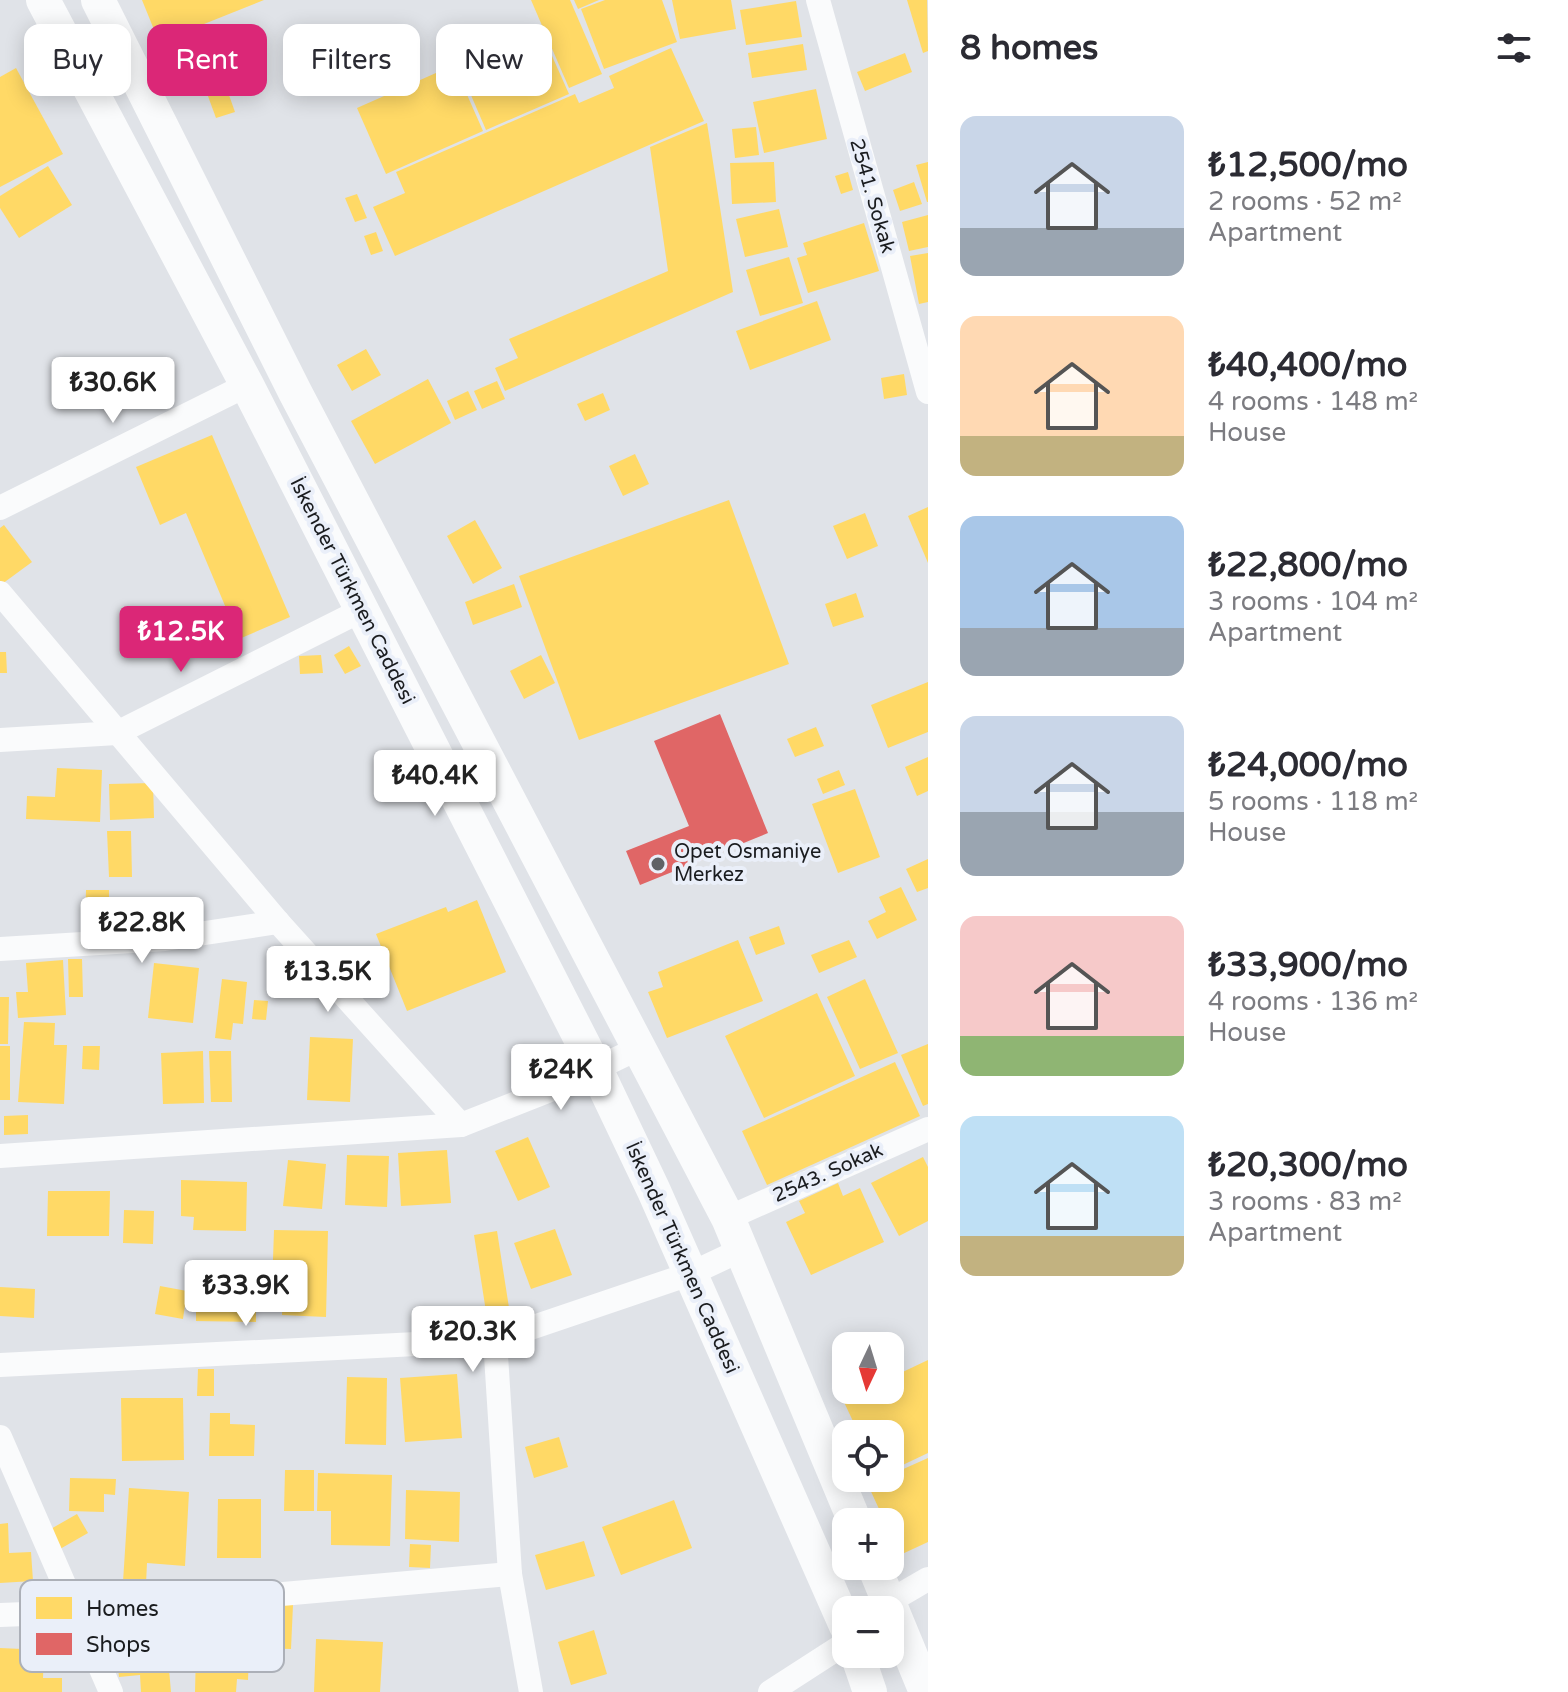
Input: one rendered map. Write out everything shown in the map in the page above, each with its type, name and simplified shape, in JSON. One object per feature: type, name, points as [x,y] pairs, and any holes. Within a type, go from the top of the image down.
[{"type":"main road","name":"İskender Türkmen Caddesi","points":[[43,0],[247,385],[596,1069],[833,1596]]},
{"type":"main road","name":"İskender Türkmen Caddesi","points":[[98,0],[295,392],[728,1218],[849,1508]]},
{"type":"main road","points":[[904,1636],[926,1692]]},
{"type":"main road","points":[[862,1668],[870,1692]]},
{"type":"street","name":"2541. Sokak","points":[[818,0],[928,392]]},
{"type":"street","points":[[0,508],[247,385]]},
{"type":"street","points":[[0,593],[278,922],[461,1125]]},
{"type":"street","points":[[0,740],[117,733],[362,610]]},
{"type":"street","points":[[0,949],[165,939],[278,922]]},
{"type":"street","points":[[0,1156],[461,1125],[639,1048]]},
{"type":"street","name":"2543. Sokak","points":[[728,1218],[928,1129]]},
{"type":"street","points":[[0,1365],[495,1340],[690,1274],[743,1249]]},
{"type":"street","points":[[495,1340],[510,1574],[531,1692]]},
{"type":"street","points":[[0,1437],[63,1580]]},
{"type":"street","points":[[284,1594],[510,1574]]},
{"type":"street","points":[[899,1596],[928,1579]]},
{"type":"street","points":[[0,1615],[20,1614]]},
{"type":"street","points":[[770,1692],[832,1652]]},
{"type":"street","points":[[102,1672],[111,1692]]},
{"type":"building: Homes","points":[[142,0],[264,0],[204,24],[152,24]]},
{"type":"building: Homes","points":[[531,0],[570,0],[602,74],[569,88],[552,49],[552,24],[541,24]]},
{"type":"building: Homes","points":[[574,0],[599,0],[578,9]]},
{"type":"building: Homes","points":[[605,0],[662,0],[677,42],[604,69],[581,9]]},
{"type":"building: Homes","points":[[672,0],[731,0],[736,29],[680,39]]},
{"type":"building: Homes","points":[[907,0],[927,0],[928,51],[923,53]]},
{"type":"building: Homes","points":[[796,1],[802,37],[746,45],[740,10]]},
{"type":"building: Homes","points":[[803,44],[807,70],[752,78],[748,53]]},
{"type":"building: Homes","points":[[671,48],[704,121],[395,256],[373,207],[405,193],[396,172],[575,94],[579,103],[614,88],[609,76]]},
{"type":"building: Homes","points":[[905,53],[912,72],[865,91],[857,72]]},
{"type":"building: Homes","points":[[552,56],[569,94],[486,130],[471,96],[552,96]]},
{"type":"building: Homes","points":[[16,68],[24,83],[24,96],[31,96],[63,154],[0,187],[0,77]]},
{"type":"building: Homes","points":[[436,73],[436,96],[468,96],[483,131],[386,174],[357,108],[384,96],[420,96],[420,80]]},
{"type":"building: Homes","points":[[816,89],[827,139],[764,153],[753,102]]},
{"type":"building: Homes","points":[[208,96],[229,96],[235,112],[216,118]]},
{"type":"building: Homes","points":[[707,123],[733,292],[505,391],[495,368],[518,358],[509,339],[668,271],[650,147]]},
{"type":"building: Homes","points":[[756,127],[759,155],[735,158],[732,129]]},
{"type":"building: Homes","points":[[774,162],[776,202],[732,204],[730,163]]},
{"type":"building: Homes","points":[[928,162],[928,202],[927,202],[916,165]]},
{"type":"building: Homes","points":[[48,166],[72,205],[19,238],[0,208],[0,196]]},
{"type":"building: Homes","points":[[848,172],[853,190],[841,194],[835,176]]},
{"type":"building: Homes","points":[[914,182],[922,204],[900,211],[893,190]]},
{"type":"building: Homes","points":[[357,194],[367,218],[355,222],[345,198]]},
{"type":"building: Homes","points":[[779,209],[788,247],[745,257],[736,219]]},
{"type":"building: Homes","points":[[928,215],[928,247],[909,251],[902,222]]},
{"type":"building: Homes","points":[[864,223],[879,271],[808,293],[797,258],[807,255],[803,243]]},
{"type":"building: Homes","points":[[376,232],[383,251],[371,255],[364,236]]},
{"type":"building: Homes","points":[[928,253],[928,302],[919,304],[910,256]]},
{"type":"building: Homes","points":[[789,257],[803,303],[760,316],[746,270]]},
{"type":"building: Homes","points":[[817,301],[831,340],[750,370],[736,331]]},
{"type":"building: Homes","points":[[366,349],[381,375],[352,391],[337,365]]},
{"type":"building: Homes","points":[[904,374],[907,395],[884,399],[881,378]]},
{"type":"building: Homes","points":[[428,379],[451,423],[375,464],[351,421]]},
{"type":"building: Homes","points":[[497,381],[505,399],[482,409],[474,391]]},
{"type":"building: Homes","points":[[468,391],[477,410],[455,420],[447,401]]},
{"type":"building: Homes","points":[[603,393],[610,410],[585,421],[577,404]]},
{"type":"building: Homes","points":[[212,435],[290,617],[239,639],[186,513],[160,525],[136,467]]},
{"type":"building: Homes","points":[[635,454],[649,484],[623,496],[609,466]]},
{"type":"building: Homes","points":[[729,500],[789,664],[579,740],[519,576]]},
{"type":"building: Homes","points":[[928,507],[928,563],[908,516]]},
{"type":"building: Homes","points":[[865,513],[878,546],[847,559],[833,526]]},
{"type":"building: Homes","points":[[475,520],[502,568],[473,584],[447,536]]},
{"type":"building: Homes","points":[[4,525],[32,562],[2,584],[0,528]]},
{"type":"building: Homes","points":[[514,584],[522,607],[473,625],[465,602]]},
{"type":"building: Homes","points":[[856,593],[864,617],[833,627],[825,604]]},
{"type":"building: Homes","points":[[349,646],[361,666],[345,674],[334,655]]},
{"type":"building: Homes","points":[[0,652],[6,652],[7,673],[0,673]]},
{"type":"building: Homes","points":[[321,655],[323,673],[300,674],[299,656]]},
{"type":"building: Homes","points":[[541,655],[555,683],[524,699],[510,671]]},
{"type":"building: Homes","points":[[928,682],[928,732],[888,748],[871,705]]},
{"type":"building: Homes","points":[[816,727],[824,746],[795,757],[787,739]]},
{"type":"building: Homes","points":[[928,757],[928,791],[917,796],[905,767]]},
{"type":"building: Homes","points":[[57,768],[102,770],[100,822],[26,819],[27,796],[55,797]]},
{"type":"building: Homes","points":[[839,770],[845,785],[823,794],[817,779]]},
{"type":"building: Homes","points":[[153,783],[154,818],[110,820],[109,784]]},
{"type":"building: Homes","points":[[855,789],[880,857],[838,873],[812,804]]},
{"type":"building: Homes","points":[[107,831],[131,831],[132,877],[109,877]]},
{"type":"building: Homes","points":[[928,859],[928,888],[917,892],[906,869]]},
{"type":"building: Homes","points":[[901,887],[917,920],[877,939],[868,921],[886,912],[879,897]]},
{"type":"building: Homes","points":[[86,890],[109,890],[109,922],[85,922]]},
{"type":"building: Homes","points":[[477,900],[506,972],[407,1011],[376,934],[446,907],[448,912]]},
{"type":"building: Homes","points":[[779,926],[785,944],[756,955],[749,937]]},
{"type":"building: Homes","points":[[738,940],[763,1001],[667,1038],[648,992],[663,987],[658,972]]},
{"type":"building: Homes","points":[[849,940],[857,957],[819,973],[811,955]]},
{"type":"building: Homes","points":[[68,959],[82,959],[83,997],[69,997]]},
{"type":"building: Homes","points":[[63,960],[66,1015],[18,1018],[16,992],[28,992],[26,963]]},
{"type":"building: Homes","points":[[154,963],[199,968],[193,1023],[148,1018]]},
{"type":"building: Homes","points":[[222,979],[247,982],[243,1024],[233,1023],[231,1040],[215,1038]]},
{"type":"building: Homes","points":[[865,979],[898,1053],[860,1069],[827,997]]},
{"type":"building: Homes","points":[[817,993],[855,1076],[764,1118],[725,1036]]},
{"type":"building: Homes","points":[[0,997],[9,997],[8,1044],[0,1044]]},
{"type":"building: Homes","points":[[254,1000],[268,1001],[266,1020],[252,1019]]},
{"type":"building: Homes","points":[[24,1022],[55,1023],[54,1045],[67,1045],[64,1104],[18,1102]]},
{"type":"building: Homes","points":[[310,1037],[353,1039],[350,1102],[307,1100]]},
{"type":"building: Homes","points":[[928,1044],[928,1104],[923,1106],[901,1055]]},
{"type":"building: Homes","points":[[0,1046],[10,1046],[10,1100],[0,1100]]},
{"type":"building: Homes","points":[[83,1046],[100,1046],[99,1070],[82,1069]]},
{"type":"building: Homes","points":[[203,1051],[204,1103],[163,1104],[161,1053]]},
{"type":"building: Homes","points":[[209,1051],[231,1051],[232,1102],[211,1102]]},
{"type":"building: Homes","points":[[895,1062],[920,1116],[767,1185],[742,1131]]},
{"type":"building: Homes","points":[[28,1115],[28,1134],[4,1135],[4,1116]]},
{"type":"building: Homes","points":[[528,1137],[550,1187],[518,1201],[495,1151]]},
{"type":"building: Homes","points":[[447,1150],[451,1203],[401,1206],[398,1153]]},
{"type":"building: Homes","points":[[347,1155],[389,1156],[387,1207],[345,1205]]},
{"type":"building: Homes","points":[[923,1157],[928,1167],[928,1221],[899,1236],[871,1183]]},
{"type":"building: Homes","points":[[288,1160],[326,1164],[322,1209],[283,1206]]},
{"type":"building: Homes","points":[[181,1180],[247,1182],[246,1231],[193,1230],[194,1217],[181,1216]]},
{"type":"building: Homes","points":[[838,1183],[843,1196],[860,1188],[884,1242],[811,1275],[786,1222],[805,1213],[799,1201]]},
{"type":"building: Homes","points":[[48,1191],[110,1191],[109,1236],[47,1236]]},
{"type":"building: Homes","points":[[124,1210],[154,1211],[153,1244],[123,1243]]},
{"type":"building: Homes","points":[[555,1229],[572,1275],[531,1289],[514,1243]]},
{"type":"building: Homes","points":[[274,1230],[328,1231],[326,1317],[282,1315],[283,1289],[272,1288]]},
{"type":"building: Homes","points":[[497,1231],[510,1314],[487,1318],[474,1235]]},
{"type":"building: Homes","points":[[196,1272],[256,1273],[256,1322],[196,1321]]},
{"type":"building: Homes","points":[[160,1286],[187,1291],[183,1319],[155,1314]]},
{"type":"building: Homes","points":[[0,1287],[35,1289],[34,1318],[0,1316]]},
{"type":"building: Homes","points":[[928,1360],[928,1453],[904,1464],[904,1420],[852,1420],[845,1404],[904,1404],[904,1371]]},
{"type":"building: Homes","points":[[198,1369],[214,1369],[214,1396],[197,1396]]},
{"type":"building: Homes","points":[[457,1374],[462,1438],[405,1442],[400,1378]]},
{"type":"building: Homes","points":[[347,1377],[387,1378],[386,1445],[345,1444]]},
{"type":"building: Homes","points":[[121,1398],[183,1398],[184,1460],[122,1461]]},
{"type":"building: Homes","points":[[210,1413],[230,1413],[230,1424],[255,1425],[254,1456],[209,1456]]},
{"type":"building: Homes","points":[[559,1437],[568,1467],[534,1478],[525,1447]]},
{"type":"building: Homes","points":[[928,1458],[928,1542],[904,1553],[904,1508],[879,1508],[871,1492],[904,1492],[904,1469]]},
{"type":"building: Homes","points":[[285,1470],[314,1470],[314,1511],[284,1511]]},
{"type":"building: Homes","points":[[318,1473],[392,1475],[390,1546],[331,1545],[331,1511],[317,1511]]},
{"type":"building: Homes","points":[[70,1478],[116,1479],[115,1495],[104,1494],[104,1512],[69,1511]]},
{"type":"building: Homes","points":[[129,1488],[189,1492],[185,1566],[147,1563],[146,1580],[123,1580]]},
{"type":"building: Homes","points":[[406,1490],[460,1492],[459,1542],[405,1539]]},
{"type":"building: Homes","points":[[218,1499],[261,1499],[261,1558],[217,1558]]},
{"type":"building: Homes","points":[[674,1500],[692,1548],[621,1575],[602,1527]]},
{"type":"building: Homes","points":[[77,1514],[88,1533],[60,1549],[49,1530]]},
{"type":"building: Homes","points":[[8,1523],[9,1553],[31,1552],[33,1580],[0,1583],[0,1524]]},
{"type":"building: Homes","points":[[584,1541],[595,1576],[546,1590],[535,1555]]},
{"type":"building: Homes","points":[[410,1544],[431,1545],[430,1568],[409,1567]]},
{"type":"building: Homes","points":[[284,1605],[293,1605],[291,1649],[284,1649]]},
{"type":"building: Homes","points":[[594,1630],[607,1674],[571,1685],[558,1642]]},
{"type":"building: Homes","points":[[316,1639],[383,1642],[380,1692],[314,1692]]},
{"type":"building: Homes","points":[[0,1648],[20,1649],[20,1672],[43,1672],[43,1678],[62,1678],[62,1692],[0,1692]]},
{"type":"building: Homes","points":[[118,1672],[169,1672],[171,1692],[141,1692],[140,1675],[119,1677]]},
{"type":"building: Homes","points":[[196,1672],[248,1672],[248,1680],[237,1679],[236,1692],[195,1692]]},
{"type":"building: Shops","points":[[720,714],[768,833],[640,885],[626,851],[689,826],[654,741]]},
{"type":"place","name":"Opet Osmaniye Merkez","points":[[658,864]]}]
